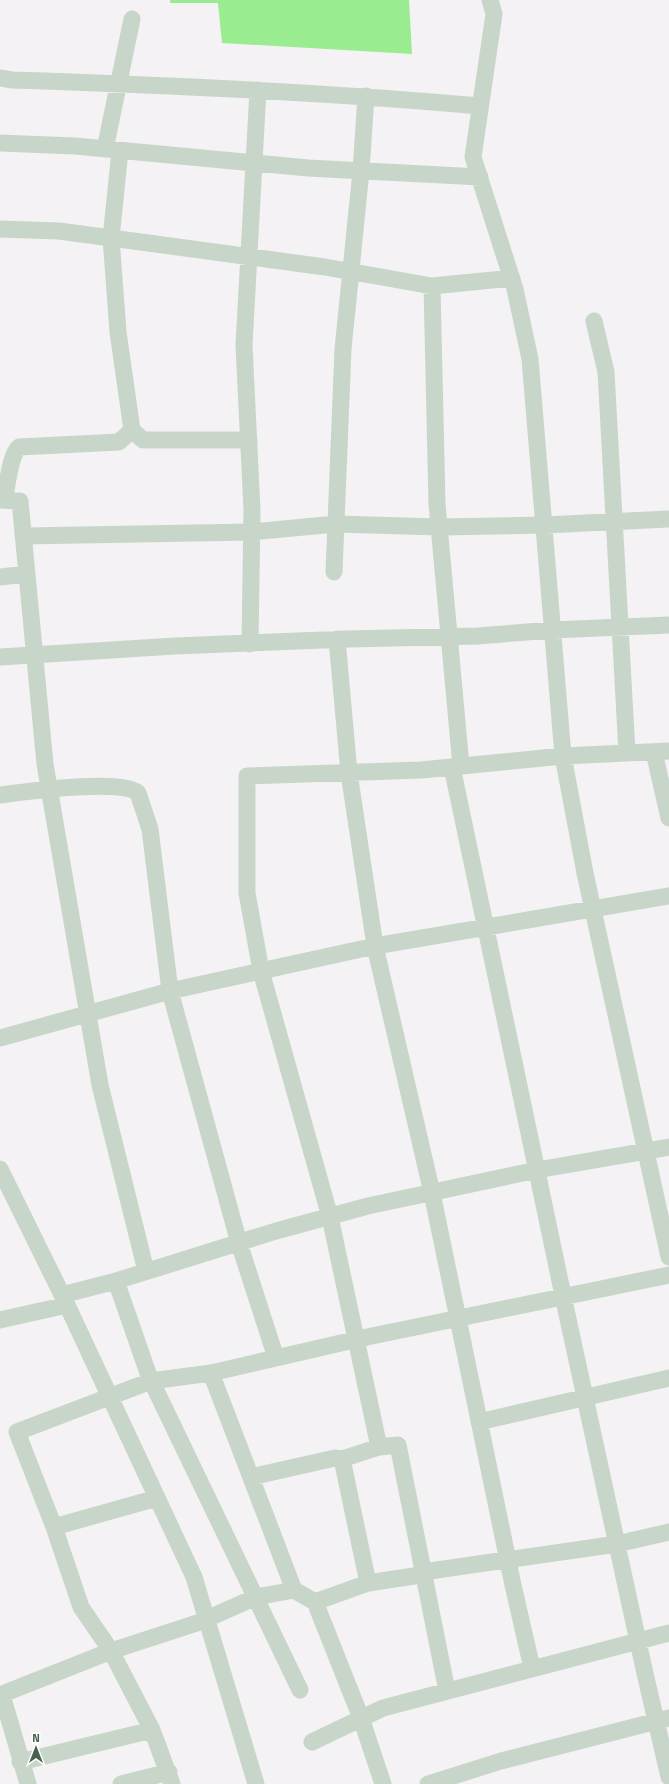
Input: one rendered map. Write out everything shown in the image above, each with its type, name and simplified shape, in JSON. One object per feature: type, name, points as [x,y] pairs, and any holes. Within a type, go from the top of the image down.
[{"type":"street","points":[[490,0],[494,14],[473,157],[512,278],[530,359],[563,756],[593,909],[669,1257]]},
{"type":"street","points":[[132,19],[120,84],[112,150],[111,238],[118,332],[132,430],[143,440],[249,440]]},
{"type":"street","points":[[0,78],[12,80],[366,96],[480,106]]},
{"type":"street","points":[[250,644],[252,532],[244,345],[258,90]]},
{"type":"street","points":[[334,572],[343,349],[361,171],[366,96]]},
{"type":"street","points":[[0,143],[112,150],[361,171],[480,177]]},
{"type":"street","points":[[0,229],[59,231],[249,257],[432,286],[512,278]]},
{"type":"street","points":[[432,286],[439,527],[449,637],[457,767],[486,927],[617,1544],[638,1641],[662,1720],[669,1777]]},
{"type":"street","points":[[594,321],[606,372],[627,753]]},
{"type":"street","points":[[132,430],[119,442],[19,447],[14,451],[11,459],[10,476],[2,500],[20,501],[34,656],[49,788],[100,1085],[146,1271]]},
{"type":"street","points":[[23,536],[252,532],[336,524],[439,527],[544,525],[615,520],[669,519]]},
{"type":"street","points":[[0,577],[26,574]]},
{"type":"street","points":[[0,657],[175,646],[250,644],[337,639],[449,637],[552,630],[669,625]]},
{"type":"street","points":[[337,639],[350,773],[375,946],[432,1193],[508,1560],[532,1668]]},
{"type":"street","points":[[379,1447],[330,1217],[261,971],[247,893],[247,776],[421,770],[563,756],[662,752],[669,818]]},
{"type":"street","points":[[0,795],[49,788],[119,788],[135,790],[138,793],[150,829],[170,991],[239,1243],[276,1358]]},
{"type":"street","points":[[0,1038],[170,991],[375,946],[669,896]]},
{"type":"street","points":[[0,1320],[64,1300],[146,1271],[368,1206],[538,1170],[669,1147]]},
{"type":"street","points":[[0,1169],[64,1300],[194,1576],[256,1784]]},
{"type":"street","points":[[121,1784],[171,1778],[152,1730],[111,1651],[82,1607],[54,1527],[17,1432],[151,1381],[211,1373],[357,1339],[669,1275]]},
{"type":"street","points":[[116,1281],[151,1381],[300,1690]]},
{"type":"street","points":[[211,1373],[294,1590]]},
{"type":"street","points":[[479,1422],[586,1399],[669,1378]]},
{"type":"street","points":[[251,1477],[336,1458],[342,1459],[379,1447],[398,1446],[447,1691]]},
{"type":"street","points":[[342,1459],[368,1582]]},
{"type":"street","points":[[54,1527],[157,1498]]},
{"type":"street","points":[[315,1602],[368,1582],[414,1576],[424,1572],[617,1544],[669,1532]]},
{"type":"street","points":[[28,1784],[20,1762],[1,1695],[111,1651],[207,1618],[256,1596],[294,1590],[315,1602],[361,1718],[383,1784]]},
{"type":"street","points":[[312,1742],[383,1708],[669,1633]]},
{"type":"street","points":[[428,1784],[501,1761],[662,1720]]},
{"type":"street","points":[[20,1762],[152,1730]]},
{"type":"shaded area","points":[[170,0],[409,0],[412,54],[222,43],[218,3],[170,3]]}]
